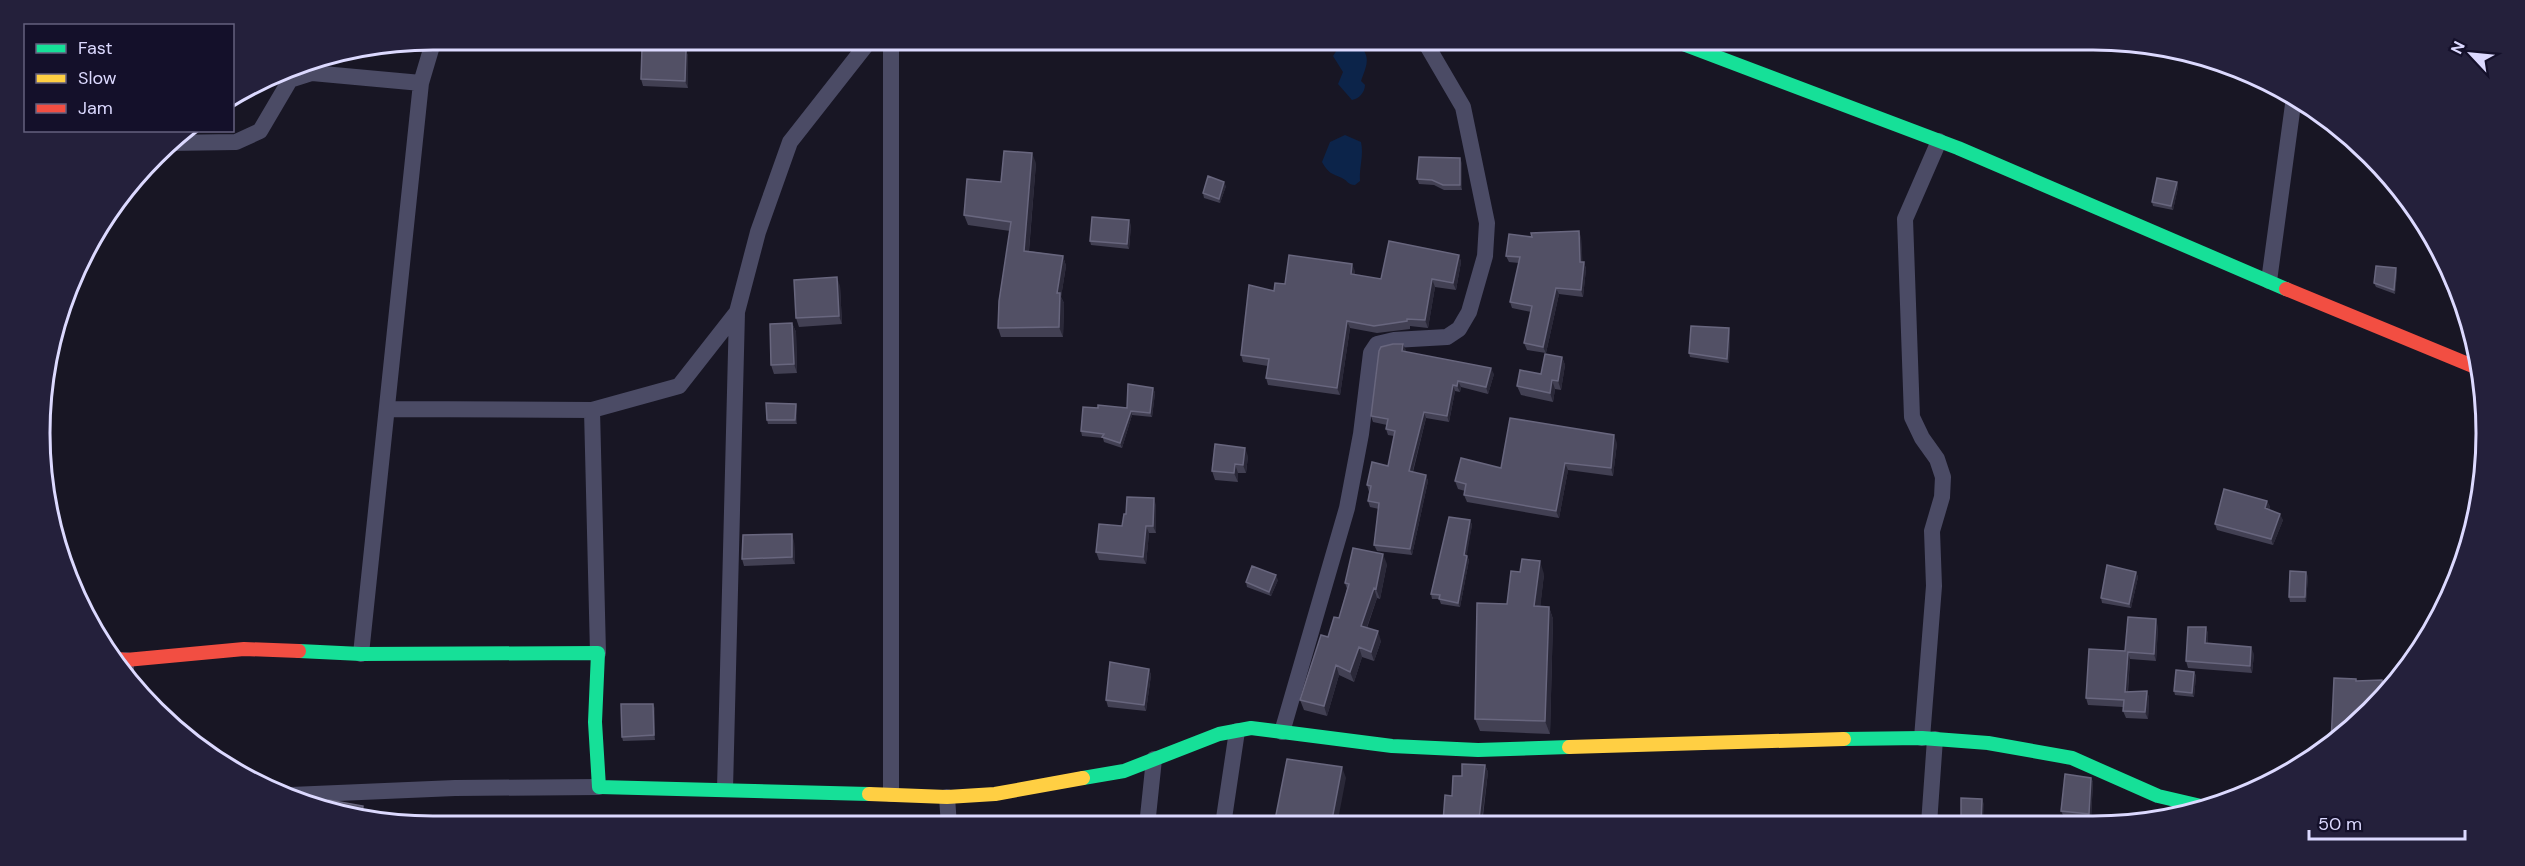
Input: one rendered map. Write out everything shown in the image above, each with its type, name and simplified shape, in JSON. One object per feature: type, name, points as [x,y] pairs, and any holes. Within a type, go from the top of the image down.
[{"type":"street","points":[[361,654],[421,83],[431,49]]},
{"type":"street","points":[[725,789],[737,312],[758,232],[790,142],[863,49]]},
{"type":"street","points":[[891,49],[891,794]]},
{"type":"street","points":[[1282,732],[1347,508],[1361,434],[1371,353],[1377,344],[1394,340],[1447,337],[1459,329],[1469,312],[1485,256],[1487,223],[1463,107],[1429,49]]},
{"type":"street","points":[[1697,49],[1940,141],[2469,364]]},
{"type":"street","points":[[183,143],[236,142],[260,131],[290,80],[312,73],[421,83]]},
{"type":"street","points":[[2269,281],[2293,106]]},
{"type":"street","points":[[1929,816],[1928,738],[1934,586],[1932,531],[1942,497],[1943,477],[1938,459],[1922,438],[1912,417],[1905,219],[1940,141]]},
{"type":"street","points":[[387,409],[592,410],[679,386],[737,312]]},
{"type":"street","points":[[592,410],[598,653],[595,722],[599,788]]},
{"type":"street","points":[[128,664],[244,650],[361,654],[598,653]]},
{"type":"street","points":[[306,794],[455,788],[725,789],[947,797],[995,794],[1124,771],[1219,734],[1251,728],[1392,746],[1478,750],[1771,740],[1928,738],[1988,742],[2072,758],[2158,796],[2190,803]]},
{"type":"street","points":[[1224,816],[1237,731]]},
{"type":"street","points":[[1148,816],[1154,759]]},
{"type":"street","points":[[947,797],[948,816]]},
{"type":"water","points":[[1338,49],[1363,49],[1367,58],[1361,81],[1365,85],[1359,97],[1352,100],[1338,84],[1343,72],[1333,56]]},
{"type":"water","points":[[1345,135],[1361,142],[1360,181],[1355,185],[1330,173],[1322,162],[1330,142]]},
{"type":"building","points":[[642,49],[686,50],[685,81],[641,79]]},
{"type":"building","points":[[1004,151],[1032,153],[1024,251],[1063,256],[1057,293],[1060,293],[1059,327],[998,328],[999,301],[1011,222],[964,215],[967,179],[1001,182]]},
{"type":"building","points":[[1419,157],[1460,158],[1460,185],[1443,185],[1432,180],[1417,179]]},
{"type":"building","points":[[1208,176],[1224,182],[1219,199],[1203,193]]},
{"type":"building","points":[[2157,178],[2177,182],[2171,206],[2152,202]]},
{"type":"building","points":[[1092,217],[1129,220],[1127,244],[1090,241]]},
{"type":"building","points":[[1579,231],[1580,262],[1584,262],[1581,290],[1556,288],[1543,347],[1524,343],[1532,306],[1510,302],[1520,257],[1506,256],[1509,234],[1532,237],[1531,233]]},
{"type":"building","points":[[1389,241],[1459,255],[1453,283],[1432,279],[1425,320],[1407,319],[1407,321],[1374,326],[1347,321],[1337,388],[1266,378],[1269,359],[1241,355],[1249,285],[1274,291],[1275,283],[1285,284],[1289,255],[1352,264],[1351,274],[1381,279]]},
{"type":"building","points":[[2376,266],[2396,268],[2394,290],[2374,283]]},
{"type":"building","points":[[837,277],[839,316],[796,318],[794,280]]},
{"type":"building","points":[[792,323],[794,364],[771,365],[770,324]]},
{"type":"building","points":[[1691,326],[1729,328],[1727,359],[1689,353]]},
{"type":"building","points":[[1403,344],[1402,351],[1491,368],[1486,387],[1458,381],[1457,386],[1453,385],[1447,416],[1424,412],[1409,471],[1426,475],[1410,549],[1374,545],[1379,503],[1368,501],[1371,486],[1367,485],[1372,462],[1388,466],[1395,431],[1386,429],[1388,419],[1371,416],[1379,351],[1381,347]]},
{"type":"building","points":[[1545,354],[1562,357],[1558,381],[1552,380],[1550,393],[1517,386],[1520,370],[1541,374]]},
{"type":"building","points":[[1128,384],[1153,388],[1150,413],[1131,411],[1120,443],[1102,437],[1104,434],[1081,431],[1083,407],[1098,408],[1098,405],[1127,408]]},
{"type":"building","points":[[766,403],[796,404],[795,420],[767,420]]},
{"type":"building","points":[[1510,418],[1614,435],[1611,468],[1565,463],[1556,511],[1464,495],[1466,484],[1455,481],[1461,458],[1501,468]]},
{"type":"building","points":[[1215,444],[1245,448],[1243,465],[1235,464],[1234,473],[1212,471]]},
{"type":"building","points":[[2224,489],[2267,501],[2265,508],[2280,514],[2271,539],[2215,524]]},
{"type":"building","points":[[1127,497],[1154,498],[1153,526],[1146,526],[1143,557],[1096,552],[1099,524],[1122,526],[1124,514],[1126,514]]},
{"type":"building","points":[[1449,517],[1470,520],[1464,555],[1467,556],[1458,603],[1439,599],[1440,595],[1431,594]]},
{"type":"building","points":[[792,534],[792,557],[742,559],[743,535]]},
{"type":"building","points":[[1353,548],[1383,554],[1376,589],[1374,588],[1361,626],[1378,631],[1371,652],[1359,647],[1350,672],[1336,665],[1324,706],[1300,700],[1321,635],[1328,637],[1334,617],[1339,618],[1349,584],[1345,583]]},
{"type":"building","points":[[1522,559],[1540,561],[1534,606],[1549,607],[1545,721],[1475,719],[1477,603],[1507,604],[1511,571],[1520,572]]},
{"type":"building","points":[[2107,565],[2136,572],[2129,604],[2101,598]]},
{"type":"building","points":[[1252,566],[1276,575],[1269,592],[1246,582]]},
{"type":"building","points":[[2290,571],[2306,572],[2305,597],[2289,597]]},
{"type":"building","points":[[2128,617],[2156,619],[2154,654],[2128,652],[2125,692],[2147,691],[2145,712],[2123,711],[2124,700],[2086,698],[2089,649],[2125,651]]},
{"type":"building","points":[[2188,627],[2206,627],[2205,643],[2251,647],[2250,666],[2186,661]]},
{"type":"building","points":[[1110,662],[1149,669],[1144,705],[1106,700]]},
{"type":"building","points":[[2176,670],[2194,672],[2192,693],[2174,691]]},
{"type":"building","points":[[2334,678],[2356,679],[2356,681],[2382,680],[2382,683],[2363,704],[2332,732]]},
{"type":"building","points":[[621,704],[653,704],[654,735],[622,737]]},
{"type":"building","points":[[1287,759],[1342,767],[1333,816],[1276,816]]},
{"type":"building","points":[[1462,764],[1485,765],[1479,816],[1443,816],[1445,795],[1452,796],[1453,776],[1462,776]]},
{"type":"building","points":[[2065,774],[2091,778],[2089,814],[2061,811]]},
{"type":"building","points":[[1961,798],[1982,799],[1981,816],[1961,816]]},
{"type":"building","points":[[329,802],[363,806],[362,810],[358,809]]},
{"type":"traffic: fast","points":[[1696,49],[1958,148],[2286,289]]},
{"type":"traffic: fast","points":[[299,651],[361,654],[598,653],[595,722],[599,787],[869,794]]},
{"type":"traffic: fast","points":[[1083,778],[1124,771],[1219,734],[1251,728],[1392,746],[1478,750],[1569,747]]},
{"type":"traffic: fast","points":[[1844,739],[1922,738],[1988,743],[2072,758],[2158,796],[2190,803]]},
{"type":"traffic: slow","points":[[1569,747],[1844,739]]},
{"type":"traffic: slow","points":[[869,794],[947,797],[995,794],[1083,778]]},
{"type":"traffic: jam","points":[[2286,289],[2469,364]]},
{"type":"traffic: jam","points":[[124,660],[244,649],[299,651]]}]
